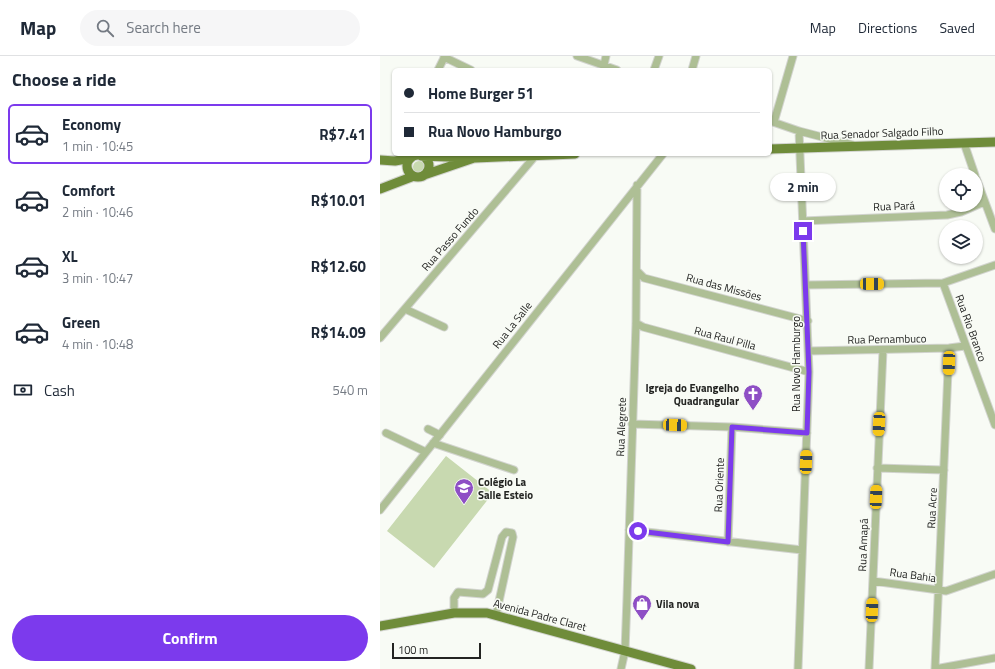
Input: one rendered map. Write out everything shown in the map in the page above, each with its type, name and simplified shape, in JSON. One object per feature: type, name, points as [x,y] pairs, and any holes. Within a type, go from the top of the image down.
[{"type":"main road","name":"Rua Senador Salgado Filho","points":[[772,149],[995,142]]},
{"type":"main road","points":[[380,160],[421,156],[453,161],[475,158],[536,156]]},
{"type":"main road","points":[[421,156],[428,163],[428,170],[424,175]]},
{"type":"main road","points":[[380,189],[399,183],[410,172],[411,158]]},
{"type":"main road","points":[[394,159],[410,172],[424,175],[453,161]]},
{"type":"main road","name":"Avenida Padre Claret","points":[[380,626],[454,613],[468,612],[496,615],[691,669]]},
{"type":"street","points":[[577,56],[612,68]]},
{"type":"street","points":[[604,65],[606,56]]},
{"type":"street","points":[[655,68],[659,56]]},
{"type":"street","points":[[693,68],[696,56]]},
{"type":"street","points":[[793,56],[772,121],[799,131],[861,147]]},
{"type":"street","points":[[439,68],[445,57],[467,68]]},
{"type":"street","name":"Rua Novo Hamburgo","points":[[798,669],[809,372],[799,131]]},
{"type":"street","points":[[964,143],[973,168]]},
{"type":"street","name":"Rua Passo Fundo","points":[[380,338],[536,156]]},
{"type":"street","name":"Rua La Salle","points":[[380,510],[661,156]]},
{"type":"street","name":"Rua Alegrete","points":[[621,669],[625,651],[636,323],[637,185]]},
{"type":"street","points":[[983,199],[995,229]]},
{"type":"street","name":"Rua Pará","points":[[803,221],[947,215],[961,212],[984,202]]},
{"type":"street","points":[[806,285],[943,283],[995,265]]},
{"type":"street","name":"Rua das Missões","points":[[637,271],[644,278],[808,321]]},
{"type":"street","name":"Rua Rio Branco","points":[[943,283],[965,346],[993,416],[995,426]]},
{"type":"street","points":[[405,309],[444,327]]},
{"type":"street","name":"Rua Raul Pilla","points":[[636,323],[643,327],[809,372]]},
{"type":"street","name":"Rua Pernambuco","points":[[808,351],[949,348],[965,346]]},
{"type":"street","name":"Rua Acre","points":[[935,669],[949,348]]},
{"type":"street","name":"Rua Amapá","points":[[869,669],[882,350]]},
{"type":"street","points":[[632,424],[732,427],[807,433]]},
{"type":"street","name":"Rua Oriente","points":[[728,542],[732,427]]},
{"type":"street","points":[[428,429],[440,435]]},
{"type":"street","points":[[386,433],[426,452]]},
{"type":"street","points":[[433,443],[514,470]]},
{"type":"street","points":[[877,468],[944,470]]},
{"type":"street","points":[[629,530],[802,550]]},
{"type":"street","points":[[454,613],[454,598],[458,592],[483,594],[488,590],[502,537],[506,532],[512,533],[513,537],[496,615]]},
{"type":"street","name":"Rua Bahia","points":[[873,581],[946,591],[995,574]]},
{"type":"street","points":[[935,669],[995,658]]},
{"type":"green space","points":[[419,161],[423,163],[425,167],[423,171],[419,173],[415,171],[413,167],[415,163]]},
{"type":"green space","points":[[446,456],[493,493],[434,568],[387,531]]},
{"type":"place","name":"Igreja do Evangelho Quadrangular","points":[[753,411]]},
{"type":"place","name":"Colégio La Salle Esteio","points":[[464,505]]},
{"type":"place","name":"Vila nova","points":[[642,621]]},
{"type":"route","points":[[638,531],[728,542],[732,427],[807,433],[809,372],[808,321],[803,231]]}]
